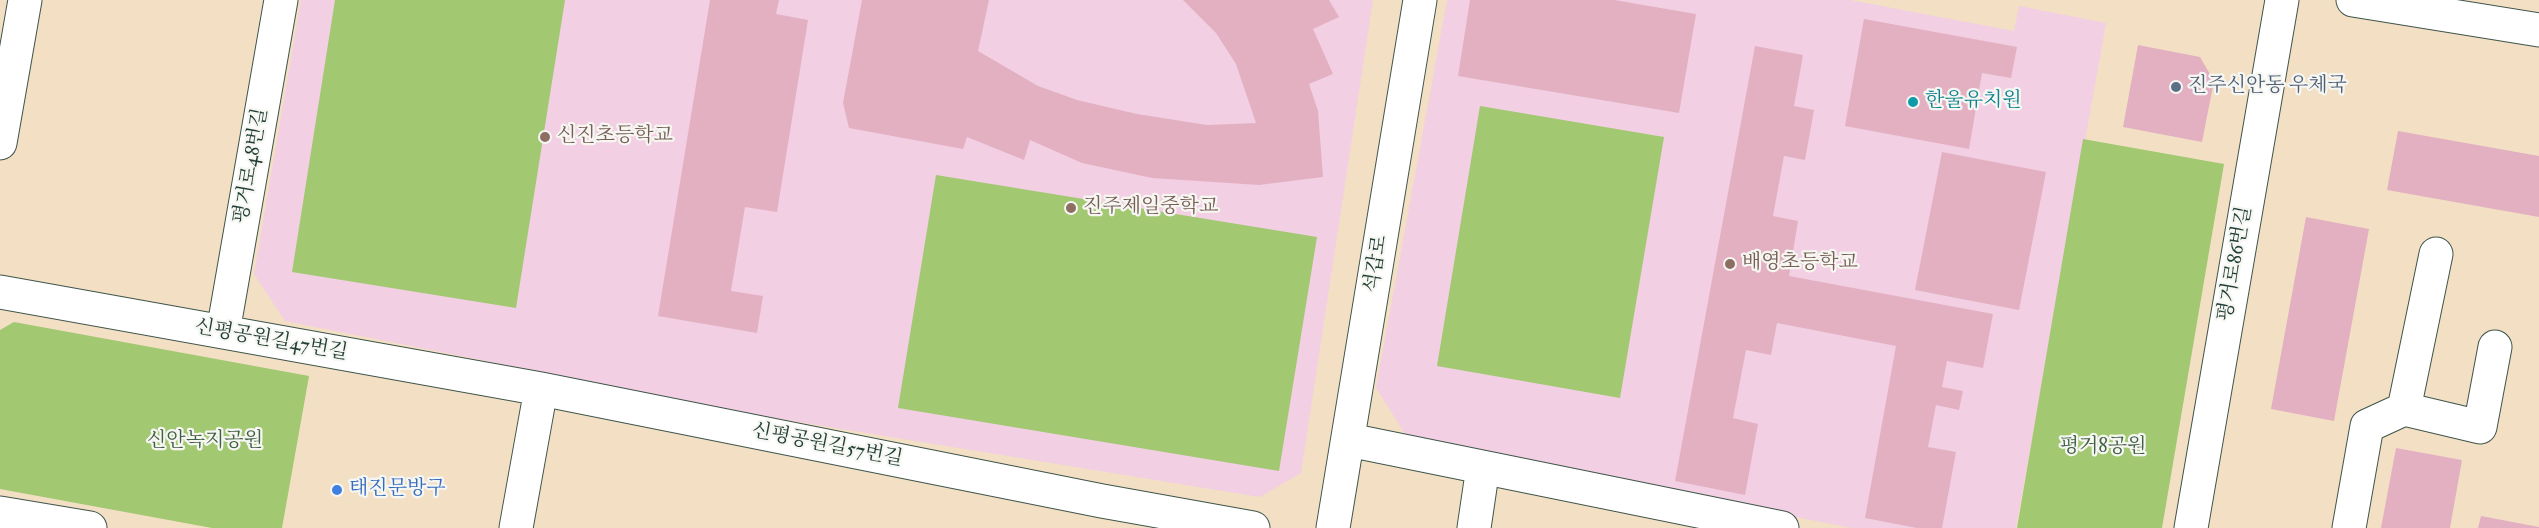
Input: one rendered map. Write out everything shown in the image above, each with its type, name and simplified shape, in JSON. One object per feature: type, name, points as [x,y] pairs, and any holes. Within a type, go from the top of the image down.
[{"type":"street","points":[[0,143],[25,0]]},
{"type":"street","name":"평거로48번길","points":[[223,332],[281,0]]},
{"type":"street","name":"석갑로","points":[[1333,528],[1420,0]]},
{"type":"street","name":"평거로86번길","points":[[2191,528],[2282,0]]},
{"type":"street","points":[[2353,0],[2539,30]]},
{"type":"street","points":[[2404,409],[2436,254]]},
{"type":"street","name":"신평공원길47번길","points":[[0,292],[541,388]]},
{"type":"street","points":[[2349,528],[2367,426],[2404,409],[2480,428],[2495,347]]},
{"type":"street","points":[[516,528],[541,388]]},
{"type":"street","name":"신평공원길57번길","points":[[541,388],[1100,515],[1252,528]]},
{"type":"street","points":[[1349,440],[1483,467],[1672,517],[1782,528]]},
{"type":"street","points":[[1473,528],[1483,467]]},
{"type":"street","points":[[0,513],[90,528]]},
{"type":"shaded area","points":[[301,0],[1373,0],[1301,473],[1260,497],[768,417],[285,321],[254,274]]},
{"type":"shaded area","name":"배영초등학교","points":[[1447,0],[1850,0],[2014,31],[2019,6],[2106,23],[2016,528],[1851,528],[1409,440],[1376,388]]},
{"type":"green space","points":[[335,0],[565,0],[516,308],[292,272]]},
{"type":"green space","points":[[1480,106],[1664,137],[1620,398],[1437,366]]},
{"type":"green space","name":"평거8공원","points":[[2083,139],[2224,164],[2162,528],[2017,528]]},
{"type":"green space","points":[[936,175],[1317,237],[1279,471],[898,408]]},
{"type":"green space","name":"신안녹지공원","points":[[14,322],[309,376],[282,528],[212,528],[0,489],[0,330]]},
{"type":"building","points":[[710,0],[779,0],[776,14],[808,20],[777,212],[745,207],[731,291],[763,296],[757,333],[658,316]]},
{"type":"building","points":[[862,0],[989,0],[978,51],[1038,86],[1077,100],[1137,114],[1207,125],[1256,123],[1236,64],[1216,33],[1183,0],[1329,0],[1339,17],[1313,29],[1333,74],[1309,84],[1318,111],[1323,177],[1259,185],[1152,178],[1082,163],[1030,140],[1024,160],[967,137],[963,149],[849,128],[843,103]]},
{"type":"building","points":[[1470,0],[1614,0],[1696,14],[1679,113],[1458,76]]},
{"type":"building","name":"한울유치원","points":[[1864,19],[2017,47],[2011,78],[1982,73],[1969,149],[1845,126]]},
{"type":"building","points":[[2138,45],[2200,57],[2214,81],[2202,142],[2123,127]]},
{"type":"building","points":[[1755,46],[1803,55],[1794,106],[1814,110],[1805,160],[1784,156],[1773,216],[1798,221],[1789,276],[1993,314],[1983,368],[1947,361],[1942,387],[1963,391],[1959,410],[1936,405],[1928,447],[1956,452],[1942,528],[1917,528],[1865,518],[1896,346],[1777,323],[1771,355],[1746,350],[1733,418],[1758,424],[1745,495],[1675,481]]},
{"type":"building","points":[[2398,131],[2539,156],[2539,217],[2387,190]]},
{"type":"building","points":[[1942,152],[2046,172],[2019,310],[1915,290]]},
{"type":"building","points":[[2306,217],[2369,229],[2334,421],[2271,409]]},
{"type":"building","points":[[2396,448],[2462,460],[2450,528],[2381,528]]},
{"type":"building","points":[[2481,516],[2539,527],[2539,528],[2478,528]]},
{"type":"place","name":"진주신안동 우체국","points":[[2176,87]]},
{"type":"place","name":"한울유치원","points":[[1913,102]]},
{"type":"place","name":"신진초등학교","points":[[545,137]]},
{"type":"place","name":"진주제일중학교","points":[[1071,208]]},
{"type":"place","name":"배영초등학교","points":[[1730,264]]},
{"type":"place","name":"태진문방구","points":[[337,490]]}]
